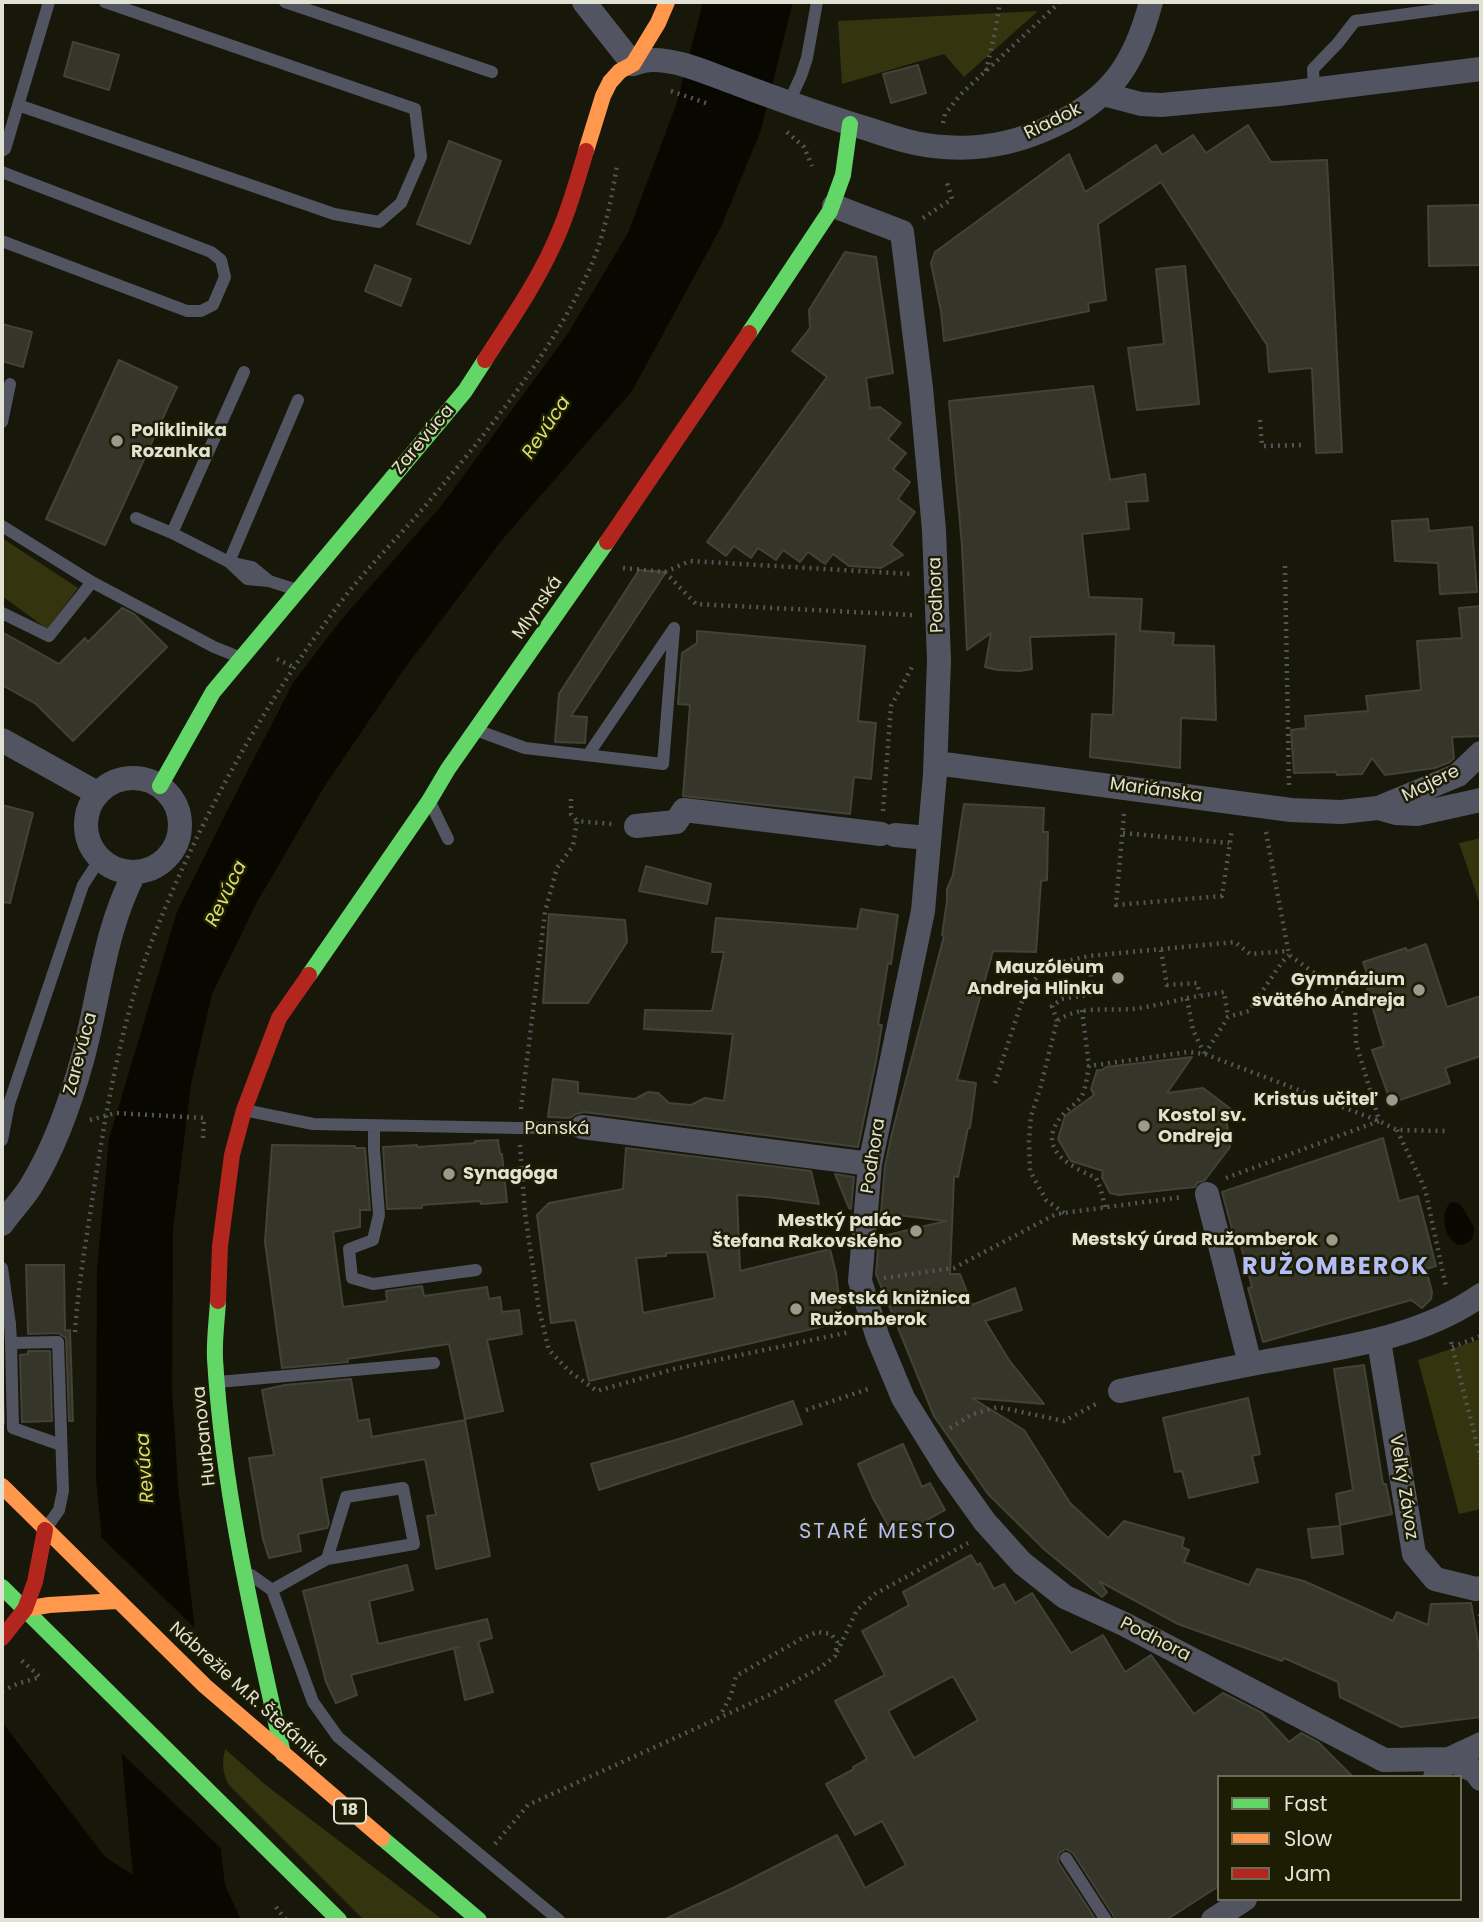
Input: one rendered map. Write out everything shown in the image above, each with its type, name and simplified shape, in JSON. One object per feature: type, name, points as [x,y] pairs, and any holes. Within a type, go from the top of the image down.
[{"type":"street","points":[[584,2],[632,64]]},
{"type":"street","name":"Zarevúca","points":[[160,786],[214,692],[465,391],[515,314],[552,249],[573,195],[603,96],[610,82],[620,71],[632,64],[658,23],[667,2]]},
{"type":"street","name":"Riadok","points":[[632,64],[651,59],[683,65],[850,124],[913,143],[944,148],[995,145],[1036,134],[1066,120],[1103,94],[1123,71],[1140,42],[1152,2]]},
{"type":"street","points":[[1103,94],[1161,106],[1481,69]]},
{"type":"street","name":"Mlynská","points":[[244,1110],[279,1018],[834,206],[844,175],[850,124]]},
{"type":"street","points":[[834,206],[902,232]]},
{"type":"street","name":"Podhora","points":[[902,232],[921,388],[934,530],[939,660],[936,763],[923,911],[870,1164],[860,1282],[874,1326],[903,1398],[947,1469],[992,1530],[1022,1563],[1065,1597],[1124,1624],[1382,1768],[1442,1768]]},
{"type":"street","points":[[2,740],[97,793]]},
{"type":"street","name":"Majere","points":[[1378,808],[1458,775],[1481,753]]},
{"type":"street","name":"Mariánska","points":[[936,763],[1291,810],[1341,812],[1378,808]]},
{"type":"street","points":[[116,780],[150,780],[160,786],[173,800],[180,819],[178,838],[169,855],[153,868],[135,872],[110,867],[100,859],[87,839],[86,815],[90,803],[97,793],[116,780]]},
{"type":"street","points":[[1378,808],[1396,813],[1417,814],[1481,800]]},
{"type":"street","points":[[625,825],[676,822],[684,810],[929,838]]},
{"type":"street","name":"Zarevúca","points":[[2,1224],[30,1186],[64,1117],[83,1057],[112,926],[121,898],[135,872]]},
{"type":"street","name":"Hurbanova","points":[[244,1110],[232,1155],[220,1246],[215,1357],[227,1475],[247,1591],[283,1754]]},
{"type":"street","name":"Panská","points":[[582,1127],[870,1164]]},
{"type":"street","points":[[1207,1194],[1251,1364]]},
{"type":"street","points":[[1120,1391],[1379,1341],[1442,1319],[1481,1295]]},
{"type":"street","name":"Veľký Závoz","points":[[1379,1341],[1414,1554],[1435,1579],[1481,1588]]},
{"type":"street","name":"Nábrežie M.R. Štefánika","points":[[2,1486],[117,1601],[222,1700],[479,1920]]},
{"type":"street","points":[[6,1644],[25,1609],[35,1582],[45,1530]]},
{"type":"street","points":[[2,1587],[339,1920]]},
{"type":"street","points":[[25,1609],[117,1601]]},
{"type":"street","points":[[1442,1768],[1481,1744]]},
{"type":"street","points":[[1442,1768],[1475,1771],[1481,1779]]},
{"type":"street","points":[[1213,1920],[1242,1901]]},
{"type":"lane","points":[[2,150],[5,149],[49,2]]},
{"type":"lane","points":[[18,105],[334,214],[379,222],[401,203],[421,157],[415,109],[105,2]]},
{"type":"lane","points":[[285,2],[492,72]]},
{"type":"lane","points":[[780,99],[801,76],[817,2]]},
{"type":"lane","points":[[1314,90],[1313,69],[1355,21],[1481,4]]},
{"type":"lane","points":[[2,172],[211,252],[221,260],[225,277],[213,305],[201,311],[187,311],[2,241]]},
{"type":"lane","points":[[172,533],[244,372]]},
{"type":"lane","points":[[2,422],[10,384]]},
{"type":"lane","points":[[229,562],[298,400]]},
{"type":"lane","points":[[136,518],[229,562],[252,567],[269,581],[297,590]]},
{"type":"lane","points":[[2,526],[92,582],[214,647],[242,658]]},
{"type":"lane","points":[[2,613],[49,636],[92,582]]},
{"type":"lane","points":[[475,730],[526,748],[663,764],[674,628],[588,755]]},
{"type":"lane","points":[[429,801],[448,839]]},
{"type":"lane","points":[[2,1140],[9,1104],[83,885],[100,859]]},
{"type":"lane","name":"Panská","points":[[244,1110],[313,1124],[374,1127],[582,1127]]},
{"type":"lane","points":[[374,1127],[379,1215],[373,1240],[349,1248],[352,1278],[373,1284],[476,1270]]},
{"type":"lane","points":[[2,1268],[10,1324],[13,1428],[61,1445]]},
{"type":"lane","points":[[11,1343],[58,1342],[63,1491],[59,1510],[45,1530]]},
{"type":"lane","points":[[218,1382],[434,1363]]},
{"type":"lane","points":[[272,1590],[327,1559],[414,1544],[403,1488],[346,1497],[327,1559]]},
{"type":"lane","points":[[245,1571],[272,1590],[313,1702],[338,1737],[559,1920]]},
{"type":"lane","points":[[1066,1858],[1106,1920]]},
{"type":"path","points":[[985,71],[1000,2]]},
{"type":"path","points":[[943,124],[945,114],[961,94],[1060,2]]},
{"type":"path","points":[[666,89],[676,93]]},
{"type":"path","points":[[786,131],[804,147],[813,169]]},
{"type":"path","points":[[75,1338],[77,1298],[105,1115],[132,1001],[152,942],[187,859],[228,776],[262,718],[311,645],[349,592],[426,505],[488,428],[536,363],[573,304],[594,257],[612,196],[617,162]]},
{"type":"path","points":[[902,232],[952,199],[946,179]]},
{"type":"path","points":[[1260,420],[1262,446],[1302,445]]},
{"type":"path","points":[[591,565],[665,572],[690,561],[936,576]]},
{"type":"path","points":[[1284,566],[1287,746],[1291,810]]},
{"type":"path","points":[[665,572],[696,604],[937,617]]},
{"type":"path","points":[[888,835],[891,706],[915,662]]},
{"type":"path","points":[[570,799],[571,814],[577,821],[625,825]]},
{"type":"path","points":[[1125,805],[1116,905],[1222,896],[1234,821]]},
{"type":"path","points":[[577,821],[573,846],[557,869],[545,912],[518,1128],[525,1213],[539,1310],[549,1350],[569,1371],[597,1391],[674,1369],[874,1326]]},
{"type":"path","points":[[1123,833],[1229,843]]},
{"type":"path","points":[[1228,1017],[1250,1011],[1289,953],[1266,838]]},
{"type":"path","points":[[995,1083],[1025,992],[1030,983],[1052,964],[1089,957],[1235,942],[1250,954],[1289,953],[1355,1002],[1356,1043],[1379,1121]]},
{"type":"path","points":[[1161,950],[1167,985],[1197,983],[1200,995]]},
{"type":"path","points":[[1064,1213],[1046,1200],[1030,1171],[1031,1115],[1057,1021],[1052,1006],[1062,999],[1093,994],[1089,957]]},
{"type":"path","points":[[1057,1021],[1067,1013],[1082,1010],[1133,1009],[1224,992],[1228,1017],[1205,1054]]},
{"type":"path","points":[[1187,998],[1193,1030],[1205,1054]]},
{"type":"path","points":[[1082,1010],[1089,1066],[1082,1095],[1065,1111],[1056,1124],[1052,1138],[1057,1155],[1070,1166],[1096,1178],[1105,1207]]},
{"type":"path","points":[[1089,1066],[1188,1052],[1205,1054],[1397,1130],[1445,1131]]},
{"type":"path","points":[[105,1115],[115,1113],[204,1118]]},
{"type":"path","points":[[860,1282],[954,1268],[1056,1214],[1207,1194],[1229,1175],[1379,1121]]},
{"type":"path","points":[[1397,1130],[1425,1189],[1447,1296],[1442,1319],[1452,1347],[1481,1460]]},
{"type":"path","points":[[1452,1347],[1481,1336]]},
{"type":"path","points":[[806,1410],[895,1379]]},
{"type":"path","points":[[929,1440],[973,1414],[998,1407],[1065,1421],[1120,1391]]},
{"type":"path","points":[[502,1835],[528,1805],[769,1695],[820,1668],[835,1656],[858,1610],[875,1594],[992,1530]]},
{"type":"path","points":[[720,1716],[731,1695],[736,1676],[801,1639],[817,1632],[831,1634],[837,1642],[835,1656]]},
{"type":"path","points":[[2,1691],[40,1677],[6,1644]]},
{"type":"shaded area","points":[[1038,11],[964,77],[944,54],[842,84],[838,21]]},
{"type":"shaded area","points":[[2,538],[78,588],[47,629],[2,596]]},
{"type":"shaded area","points":[[1481,838],[1481,907],[1459,843]]},
{"type":"shaded area","points":[[1481,1339],[1481,1509],[1459,1514],[1418,1360]]},
{"type":"shaded area","points":[[225,1749],[267,1786],[443,1920],[364,1920],[229,1785],[223,1767]]},
{"type":"water","name":"Revúca","points":[[703,2],[793,2],[761,130],[720,229],[632,391],[501,541],[404,669],[324,787],[257,902],[212,994],[191,1084],[173,1229],[172,1389],[178,1487],[225,1885],[241,1920],[2,1920],[2,1722],[105,1857],[133,1875],[96,1477],[97,1269],[109,1139],[177,912],[293,683],[341,620],[442,505],[567,335],[628,233],[677,102]]},
{"type":"water","points":[[1451,1202],[1461,1205],[1474,1227],[1472,1238],[1465,1244],[1457,1245],[1446,1231],[1445,1213]]},
{"type":"pier","points":[[98,1534],[199,1632],[225,1852],[118,1750]]},
{"type":"building","points":[[73,42],[119,55],[109,90],[64,76]]},
{"type":"building","points":[[918,65],[926,93],[891,103],[883,74]]},
{"type":"building","points":[[1248,125],[1271,162],[1327,160],[1342,452],[1316,453],[1312,368],[1269,372],[1267,345],[1161,182],[1098,224],[1106,300],[1088,303],[1089,311],[944,341],[931,263],[935,252],[1069,154],[1085,192],[1156,145],[1162,155],[1193,135],[1206,153]]},
{"type":"building","points":[[449,141],[501,161],[470,244],[417,224]]},
{"type":"building","points":[[1481,205],[1481,265],[1429,266],[1428,206]]},
{"type":"building","points":[[845,252],[876,257],[893,373],[866,378],[870,408],[880,407],[901,423],[888,439],[906,453],[893,469],[910,482],[898,499],[915,512],[891,545],[903,555],[881,568],[849,566],[833,554],[825,564],[808,552],[800,562],[783,550],[776,560],[758,548],[751,558],[734,546],[726,556],[707,542],[827,377],[792,351],[810,328],[809,310]]},
{"type":"building","points":[[375,265],[411,279],[401,306],[365,291]]},
{"type":"building","points":[[1185,266],[1199,404],[1137,410],[1128,348],[1164,344],[1156,269]]},
{"type":"building","points":[[2,324],[32,332],[23,367],[2,361]]},
{"type":"building","name":"Poliklinika Rozanka","points":[[119,360],[177,387],[105,545],[46,519]]},
{"type":"building","points":[[1093,386],[1110,480],[1145,474],[1148,501],[1126,502],[1129,529],[1082,534],[1089,597],[1142,599],[1140,631],[1174,633],[1173,645],[1214,646],[1216,720],[1181,718],[1180,768],[1090,757],[1092,714],[1113,715],[1116,634],[1030,637],[1032,669],[1020,671],[985,667],[991,633],[967,650],[962,546],[949,401]]},
{"type":"building","points":[[1428,519],[1429,531],[1472,527],[1477,592],[1440,594],[1438,563],[1395,561],[1392,521]]},
{"type":"building","points":[[639,570],[666,572],[571,716],[587,717],[585,743],[555,742],[559,694]]},
{"type":"building","points":[[1481,606],[1481,736],[1452,737],[1454,758],[1435,768],[1385,775],[1372,758],[1362,774],[1294,773],[1291,730],[1306,728],[1305,716],[1368,711],[1366,696],[1421,690],[1417,641],[1462,638],[1459,608]]},
{"type":"building","points":[[122,608],[134,614],[167,647],[73,741],[36,704],[2,685],[2,632],[59,664],[85,638],[88,642]]},
{"type":"building","points":[[697,631],[865,646],[858,721],[876,723],[871,779],[854,777],[850,814],[683,796],[690,705],[678,704],[682,653],[697,643]]},
{"type":"building","points":[[964,804],[1044,808],[1043,832],[1048,832],[1047,880],[1041,881],[1036,952],[993,951],[957,1080],[976,1083],[970,1128],[958,1177],[954,1176],[950,1274],[960,1274],[972,1305],[1015,1288],[1022,1310],[985,1321],[1009,1360],[1044,1404],[972,1398],[1024,1430],[1070,1503],[1108,1538],[1124,1521],[1184,1538],[1182,1547],[1189,1550],[1184,1562],[1249,1585],[1257,1569],[1304,1581],[1393,1621],[1397,1612],[1428,1625],[1431,1604],[1471,1603],[1481,1659],[1481,1717],[1401,1727],[1340,1697],[1338,1682],[1284,1658],[1282,1661],[1178,1624],[1099,1581],[1107,1592],[1102,1597],[1045,1550],[988,1494],[934,1416],[876,1274],[879,1237],[946,1221],[881,1213],[885,1166],[892,1133],[944,936],[947,889],[953,875]]},
{"type":"building","points":[[2,805],[33,813],[10,903],[2,902]]},
{"type":"building","points":[[646,866],[711,884],[707,904],[639,891]]},
{"type":"building","points":[[861,909],[898,915],[878,1025],[882,1025],[876,1061],[858,1147],[584,1112],[570,1118],[548,1117],[553,1079],[578,1082],[578,1093],[635,1099],[648,1092],[658,1093],[669,1103],[691,1105],[705,1098],[724,1101],[733,1034],[644,1029],[645,1010],[712,1011],[724,952],[712,952],[716,918],[857,929]]},
{"type":"building","points":[[549,914],[625,920],[627,942],[588,1003],[543,1003]]},
{"type":"building","points":[[1426,944],[1447,1007],[1481,996],[1481,1056],[1445,1068],[1450,1083],[1391,1103],[1372,1050],[1384,1046],[1367,989],[1372,988],[1363,962]]},
{"type":"building","name":"Kostol sv. Ondreja","points":[[1192,1057],[1167,1093],[1203,1088],[1231,1109],[1226,1116],[1230,1147],[1205,1180],[1197,1183],[1195,1187],[1119,1195],[1110,1193],[1102,1177],[1103,1171],[1071,1161],[1058,1139],[1065,1116],[1094,1095],[1091,1089],[1097,1070]]},
{"type":"building","name":"Mestský úrad Ružomberok","points":[[1383,1138],[1399,1201],[1418,1196],[1436,1266],[1426,1269],[1432,1292],[1431,1299],[1422,1308],[1411,1300],[1263,1342],[1248,1288],[1252,1287],[1240,1243],[1236,1244],[1222,1192]]},
{"type":"building","name":"Synagóga","points":[[498,1140],[507,1202],[481,1204],[480,1201],[387,1209],[383,1147]]},
{"type":"building","points":[[272,1145],[365,1148],[370,1210],[360,1210],[360,1227],[333,1232],[343,1307],[387,1301],[386,1291],[422,1286],[424,1296],[487,1287],[489,1299],[500,1297],[502,1312],[519,1310],[522,1334],[487,1340],[503,1411],[465,1419],[449,1344],[347,1359],[348,1362],[282,1368],[265,1242]]},
{"type":"building","points":[[626,1148],[811,1171],[819,1204],[737,1195],[740,1271],[830,1249],[842,1322],[589,1381],[575,1320],[551,1323],[537,1215],[549,1203],[623,1189]],"holes":[[[707,1252],[715,1298],[643,1313],[636,1258],[666,1256],[666,1253]]]},
{"type":"building","points":[[835,1174],[854,1177],[851,1209],[849,1208]]},
{"type":"building","points":[[26,1265],[64,1265],[65,1331],[70,1330],[73,1421],[69,1421],[66,1338],[58,1333],[28,1334]]},
{"type":"building","points":[[28,1351],[50,1351],[52,1421],[22,1422],[20,1355],[28,1354]]},
{"type":"building","points":[[2,1355],[4,1423],[2,1395]]},
{"type":"building","points":[[1364,1365],[1383,1484],[1386,1484],[1392,1514],[1340,1525],[1336,1494],[1353,1490],[1334,1369]]},
{"type":"building","points":[[351,1379],[358,1421],[369,1419],[372,1437],[465,1420],[490,1556],[436,1569],[427,1516],[436,1515],[425,1459],[321,1478],[329,1524],[327,1528],[298,1534],[301,1551],[269,1558],[263,1539],[249,1458],[274,1455],[262,1390],[285,1385]]},
{"type":"building","points":[[1248,1398],[1260,1454],[1252,1456],[1258,1482],[1189,1498],[1182,1471],[1175,1472],[1163,1418]]},
{"type":"building","points":[[793,1401],[802,1424],[599,1490],[591,1464],[679,1439]]},
{"type":"building","points":[[903,1444],[922,1487],[930,1483],[945,1510],[895,1538],[858,1464]]},
{"type":"building","points":[[1340,1526],[1343,1554],[1312,1558],[1308,1529]]},
{"type":"building","points":[[971,1555],[977,1565],[980,1563],[994,1589],[1004,1584],[1015,1603],[1032,1593],[1071,1653],[1103,1635],[1125,1672],[1151,1655],[1194,1714],[1223,1693],[1262,1713],[1289,1742],[1301,1733],[1318,1742],[1351,1775],[1217,1775],[1217,1887],[1166,1920],[1115,1920],[1073,1853],[1066,1849],[1059,1853],[1058,1862],[1096,1920],[663,1920],[837,1835],[865,1888],[906,1865],[882,1821],[855,1835],[826,1784],[867,1759],[835,1701],[885,1675],[862,1631],[909,1605],[903,1592]],"holes":[[[953,1676],[978,1720],[914,1758],[888,1711]]]},
{"type":"building","points":[[407,1565],[413,1590],[369,1601],[378,1644],[487,1619],[492,1638],[478,1642],[493,1692],[465,1700],[454,1648],[351,1675],[357,1695],[336,1703],[326,1682],[303,1591]]},
{"type":"traffic: fast","points":[[749,333],[830,211],[843,175],[850,124]]},
{"type":"traffic: fast","points":[[160,786],[213,692],[465,391],[485,360]]},
{"type":"traffic: fast","points":[[309,975],[429,801],[448,769],[607,542]]},
{"type":"traffic: fast","points":[[218,1301],[215,1359],[232,1509],[283,1754]]},
{"type":"traffic: fast","points":[[2,1587],[339,1920]]},
{"type":"traffic: fast","points":[[382,1838],[479,1920]]},
{"type":"traffic: slow","points":[[586,151],[610,82],[620,71],[633,64],[658,23],[667,2]]},
{"type":"traffic: slow","points":[[2,1486],[205,1686],[382,1838]]},
{"type":"traffic: slow","points":[[25,1609],[117,1601]]},
{"type":"traffic: jam","points":[[485,360],[545,263],[567,212],[586,151]]},
{"type":"traffic: jam","points":[[607,542],[749,333]]},
{"type":"traffic: jam","points":[[218,1301],[220,1246],[232,1155],[244,1110],[279,1018],[309,975]]},
{"type":"traffic: jam","points":[[2,1638],[25,1609],[35,1582],[45,1530]]},
{"type":"place","name":"Poliklinika Rozanka","points":[[117,441]]},
{"type":"place","name":"Mauzóleum Andreja Hlinku","points":[[1118,978]]},
{"type":"place","name":"Gymnázium svätého Andreja","points":[[1419,990]]},
{"type":"place","name":"Kristus učiteľ","points":[[1392,1100]]},
{"type":"place","name":"Kostol sv. Ondreja","points":[[1144,1126]]},
{"type":"place","name":"Synagóga","points":[[449,1174]]},
{"type":"place","name":"Mestký palác Štefana Rakovského","points":[[916,1231]]},
{"type":"place","name":"Mestský úrad Ružomberok","points":[[1332,1240]]},
{"type":"place","name":"Mestská knižnica Ružomberok","points":[[796,1309]]},
{"type":"district","name":"RUŽOMBEROK","points":[[1336,1268]]},
{"type":"district","name":"STARÉ MESTO","points":[[878,1533]]}]
